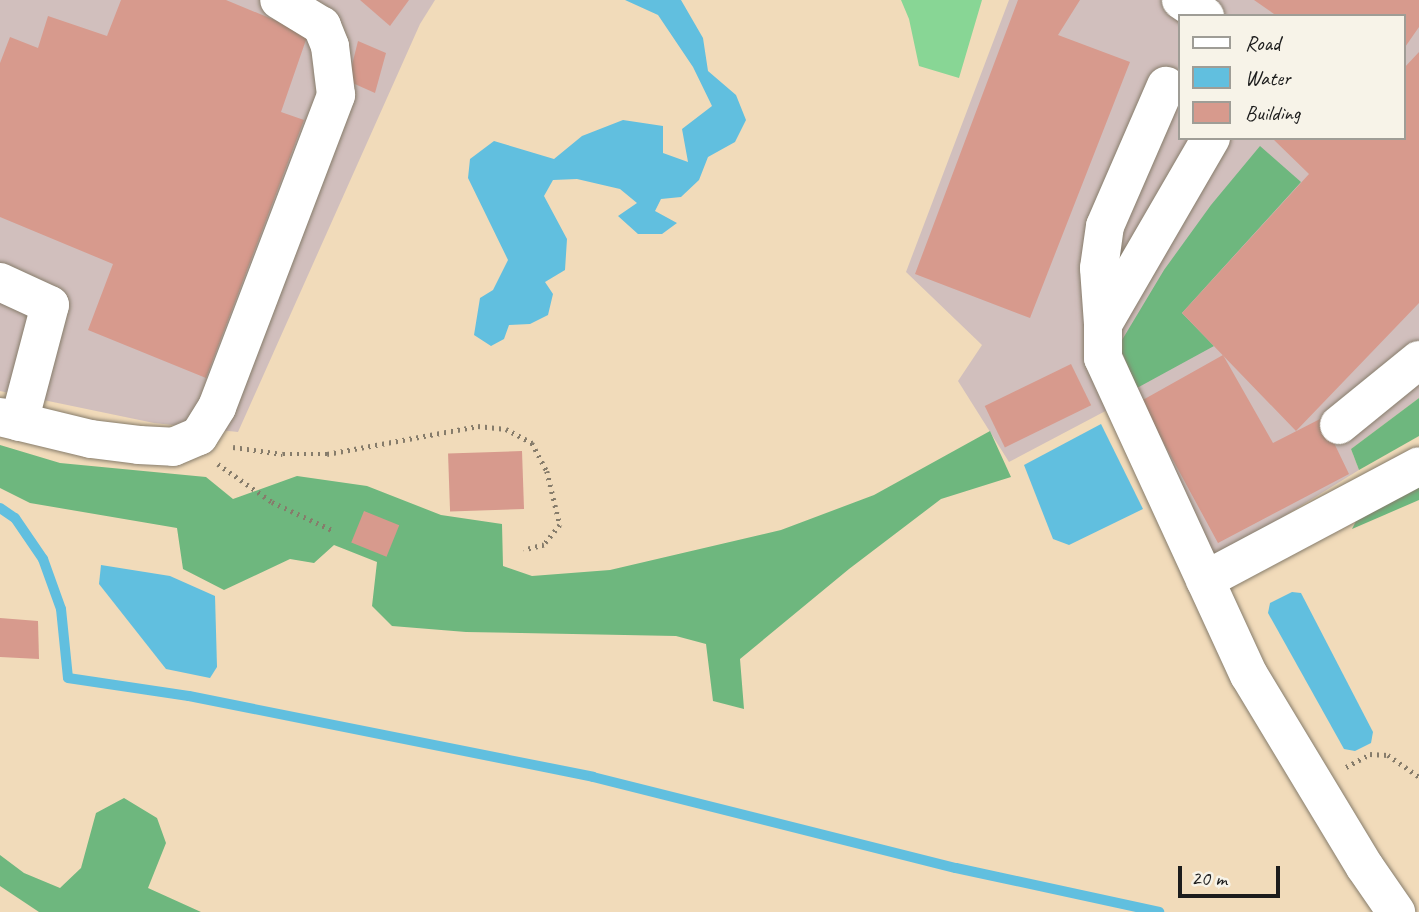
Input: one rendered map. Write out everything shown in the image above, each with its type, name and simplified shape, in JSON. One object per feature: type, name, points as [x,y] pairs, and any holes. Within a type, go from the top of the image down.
[{"type":"street","points":[[0,282],[50,305],[10,419],[91,439],[139,445],[173,447],[199,436],[217,407],[336,95],[330,46],[330,13],[279,0]]},
{"type":"street","points":[[1181,0],[1202,14]]},
{"type":"street","points":[[1166,86],[1105,226],[1099,268],[1104,324],[1103,358],[1249,675],[1396,912]]},
{"type":"street","points":[[1104,324],[1210,140]]},
{"type":"street","points":[[1339,425],[1419,360]]},
{"type":"street","points":[[1205,580],[1419,466]]},
{"type":"path","points":[[187,441],[283,454],[327,454],[478,426],[506,429],[532,443],[547,471],[560,525],[544,544],[524,550]]},
{"type":"path","points":[[187,441],[272,502],[332,530]]},
{"type":"path","points":[[1314,783],[1370,754],[1388,755],[1419,777]]},
{"type":"shaded area","points":[[0,0],[435,0],[420,24],[238,432],[154,423],[0,391]]},
{"type":"shaded area","points":[[1009,0],[1419,0],[1419,398],[1351,449],[1359,470],[1213,560],[1132,397],[1009,462],[958,381],[982,345],[906,272]]},
{"type":"green space","points":[[901,0],[982,0],[959,78],[919,66],[909,19]]},
{"type":"green space","points":[[1260,146],[1301,182],[1182,313],[1214,346],[1137,388],[1119,345],[1164,270],[1211,205]]},
{"type":"green space","points":[[1419,398],[1419,436],[1359,470],[1351,449]]},
{"type":"green space","points":[[990,431],[1011,477],[941,499],[849,569],[740,659],[744,709],[713,701],[706,644],[676,636],[466,632],[392,626],[372,606],[377,562],[334,545],[314,563],[290,559],[224,590],[183,569],[177,528],[30,503],[0,488],[0,445],[60,463],[206,477],[233,499],[297,476],[367,486],[441,515],[502,524],[503,566],[532,576],[610,570],[781,530],[874,495]]},
{"type":"green space","points":[[1419,487],[1419,500],[1352,529],[1356,521]]},
{"type":"green space","points":[[124,798],[157,818],[166,843],[148,888],[201,912],[39,912],[0,886],[0,855],[24,873],[60,888],[81,868],[96,813]]},
{"type":"water","points":[[625,0],[681,0],[703,38],[708,71],[736,95],[746,120],[735,142],[708,157],[699,180],[681,197],[661,199],[655,211],[677,223],[662,234],[638,234],[618,216],[637,203],[620,189],[577,179],[553,180],[544,196],[567,239],[565,270],[545,282],[553,294],[548,315],[530,324],[509,325],[504,339],[491,346],[474,335],[480,298],[493,290],[508,260],[468,178],[470,159],[494,141],[554,159],[582,136],[623,120],[663,126],[663,153],[688,162],[682,129],[712,106],[693,67],[658,15]]},
{"type":"water","points":[[1101,424],[1143,509],[1069,545],[1053,539],[1024,465]]},
{"type":"water","points":[[101,565],[170,576],[215,596],[217,667],[210,678],[166,669],[99,584]]},
{"type":"water","points":[[1292,592],[1301,593],[1373,732],[1371,743],[1355,751],[1344,749],[1268,613],[1270,603]]},
{"type":"building","points":[[121,0],[226,0],[308,34],[281,112],[304,120],[206,378],[88,330],[113,264],[0,217],[0,63],[10,37],[38,48],[48,16],[107,36]]},
{"type":"building","points":[[360,0],[409,0],[390,26]]},
{"type":"building","points":[[1018,0],[1080,0],[1058,35],[1130,62],[1030,318],[915,274]]},
{"type":"building","points":[[1254,0],[1419,0],[1419,27],[1405,47],[1405,14],[1274,14]]},
{"type":"building","points":[[358,41],[386,53],[375,93],[348,81]]},
{"type":"building","points":[[1419,52],[1419,303],[1296,431],[1182,313],[1309,174],[1274,140],[1405,140],[1405,67]]},
{"type":"building","points":[[1223,355],[1273,443],[1322,418],[1349,474],[1218,543],[1141,401]]},
{"type":"building","points":[[1071,364],[1091,405],[1005,447],[985,406]]},
{"type":"building","points":[[522,451],[524,509],[450,512],[448,454]]},
{"type":"building","points":[[364,511],[399,525],[386,557],[351,543]]},
{"type":"building","points":[[0,618],[38,621],[39,659],[0,657]]},
{"type":"waterway","points":[[0,508],[15,518],[43,559],[61,609],[68,678],[189,696],[593,777],[956,868],[1159,912]]}]
